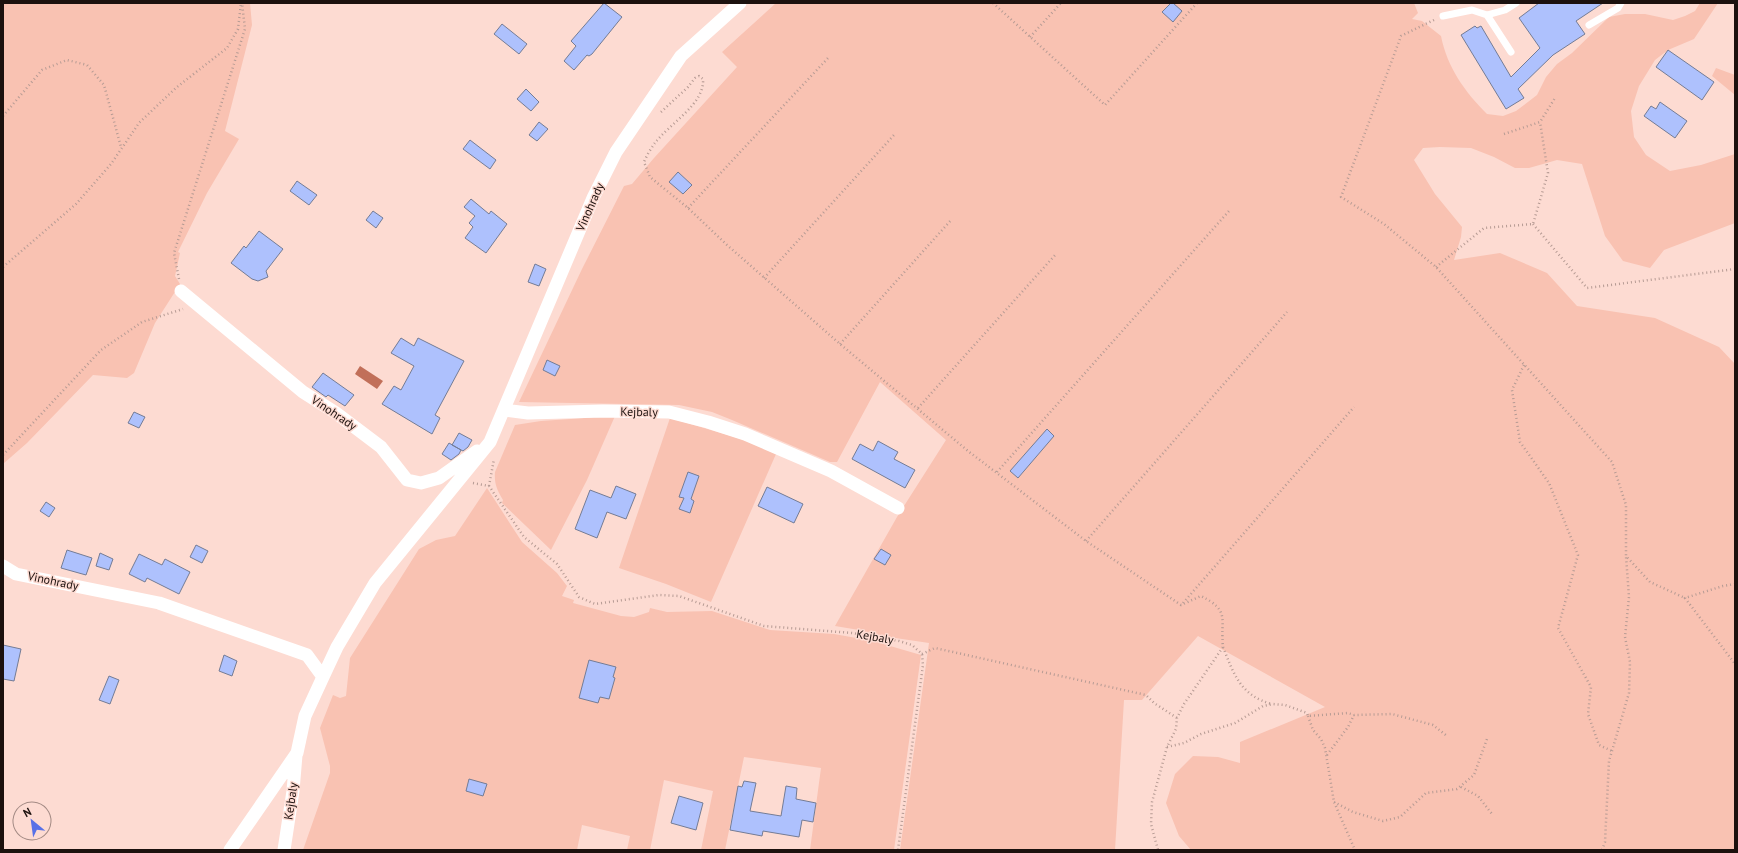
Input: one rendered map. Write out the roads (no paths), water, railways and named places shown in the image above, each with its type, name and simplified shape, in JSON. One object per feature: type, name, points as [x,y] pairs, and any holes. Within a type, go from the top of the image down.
[{"type":"street","name":"Vinohrady","points":[[230,850],[297,752],[305,716],[323,677],[337,647],[375,583],[490,442],[593,198],[616,152],[681,56],[740,3]]},
{"type":"street","name":"Vinohrady","points":[[181,291],[303,392],[336,413],[381,447],[407,480],[421,484],[439,478],[490,442]]},
{"type":"street","name":"Kejbaly","points":[[504,410],[528,413],[670,412],[745,434],[831,471],[898,508]]},
{"type":"street","name":"Vinohrady","points":[[3,566],[16,574],[167,606],[308,655],[323,677]]},
{"type":"street","name":"Kejbaly","points":[[284,850],[297,752]]},
{"type":"lane","points":[[1443,16],[1472,10],[1488,15],[1505,10],[1516,3]]},
{"type":"lane","points":[[1589,25],[1618,8],[1621,3]]},
{"type":"lane","points":[[1488,15],[1511,52]]}]
